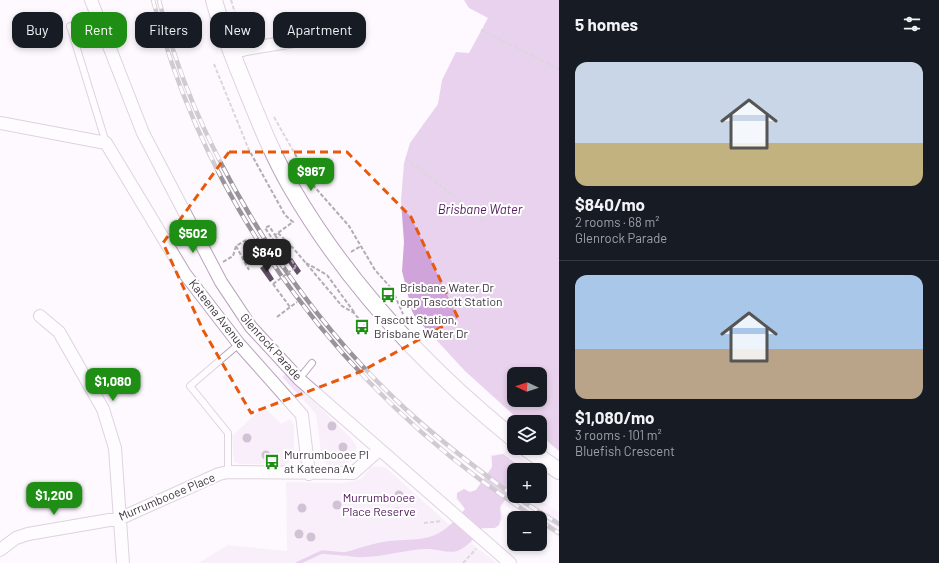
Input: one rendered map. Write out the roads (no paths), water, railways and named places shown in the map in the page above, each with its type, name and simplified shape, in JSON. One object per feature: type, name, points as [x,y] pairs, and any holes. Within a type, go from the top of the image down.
[{"type":"main road","points":[[214,0],[239,51],[274,155],[291,187],[340,262],[384,315],[433,368],[507,433]]},
{"type":"main road","points":[[536,455],[559,471]]},
{"type":"street","name":"Glenrock Parade","points":[[91,0],[143,132],[214,268],[251,328],[299,379],[379,450],[452,518],[483,540],[510,563]]},
{"type":"street","points":[[239,51],[273,45]]},
{"type":"street","points":[[0,123],[106,143]]},
{"type":"street","name":"Kateena Avenue","points":[[106,143],[185,274],[239,344],[302,415],[309,474]]},
{"type":"street","points":[[40,316],[59,332],[103,409],[115,448],[123,563]]},
{"type":"street","name":"Murrumbooee Place","points":[[0,550],[16,538],[28,534],[121,518],[197,483],[228,472],[309,474],[353,473],[379,450]]},
{"type":"lane","points":[[70,26],[106,143]]},
{"type":"lane","points":[[228,472],[228,434],[190,386],[239,344]]},
{"type":"lane","points":[[299,379],[312,363]]},
{"type":"water","name":"Brisbane Water","points":[[464,0],[559,0],[559,451],[547,441],[547,415],[513,415],[465,371],[415,317],[412,311],[402,271],[404,242],[401,201],[404,163],[410,143],[438,104],[442,80],[456,52],[469,53],[488,18],[469,8]]},
{"type":"water","points":[[503,454],[515,463],[507,463],[507,497],[500,507],[501,517],[499,525],[495,528],[482,528],[465,547],[453,552],[426,549],[372,557],[340,554],[377,543],[432,536],[447,528],[465,509],[457,498],[457,493],[464,489],[470,492],[476,490],[492,467],[492,456]]},
{"type":"waterway","points":[[298,563],[322,552],[344,554]]},
{"type":"railway","points":[[153,0],[177,79],[210,154],[249,227],[295,295],[348,359],[406,418],[469,471],[526,511]]},
{"type":"railway","points":[[159,0],[175,54],[195,108],[221,162],[250,215],[283,266],[318,314],[356,359],[395,399],[453,450],[507,491]]},
{"type":"railway","points":[[525,503],[559,524]]},
{"type":"railway","points":[[547,525],[559,533]]},
{"type":"place","name":"Brisbane Water Dr opp Tascott Station","points":[[388,295]]},
{"type":"place","name":"Tascott Station, Brisbane Water Dr","points":[[362,327]]},
{"type":"place","name":"Murrumbooee Pl at Kateena Av","points":[[272,462]]},
{"type":"park label","name":"Murrumbooee Place Reserve","points":[[379,505]]}]
